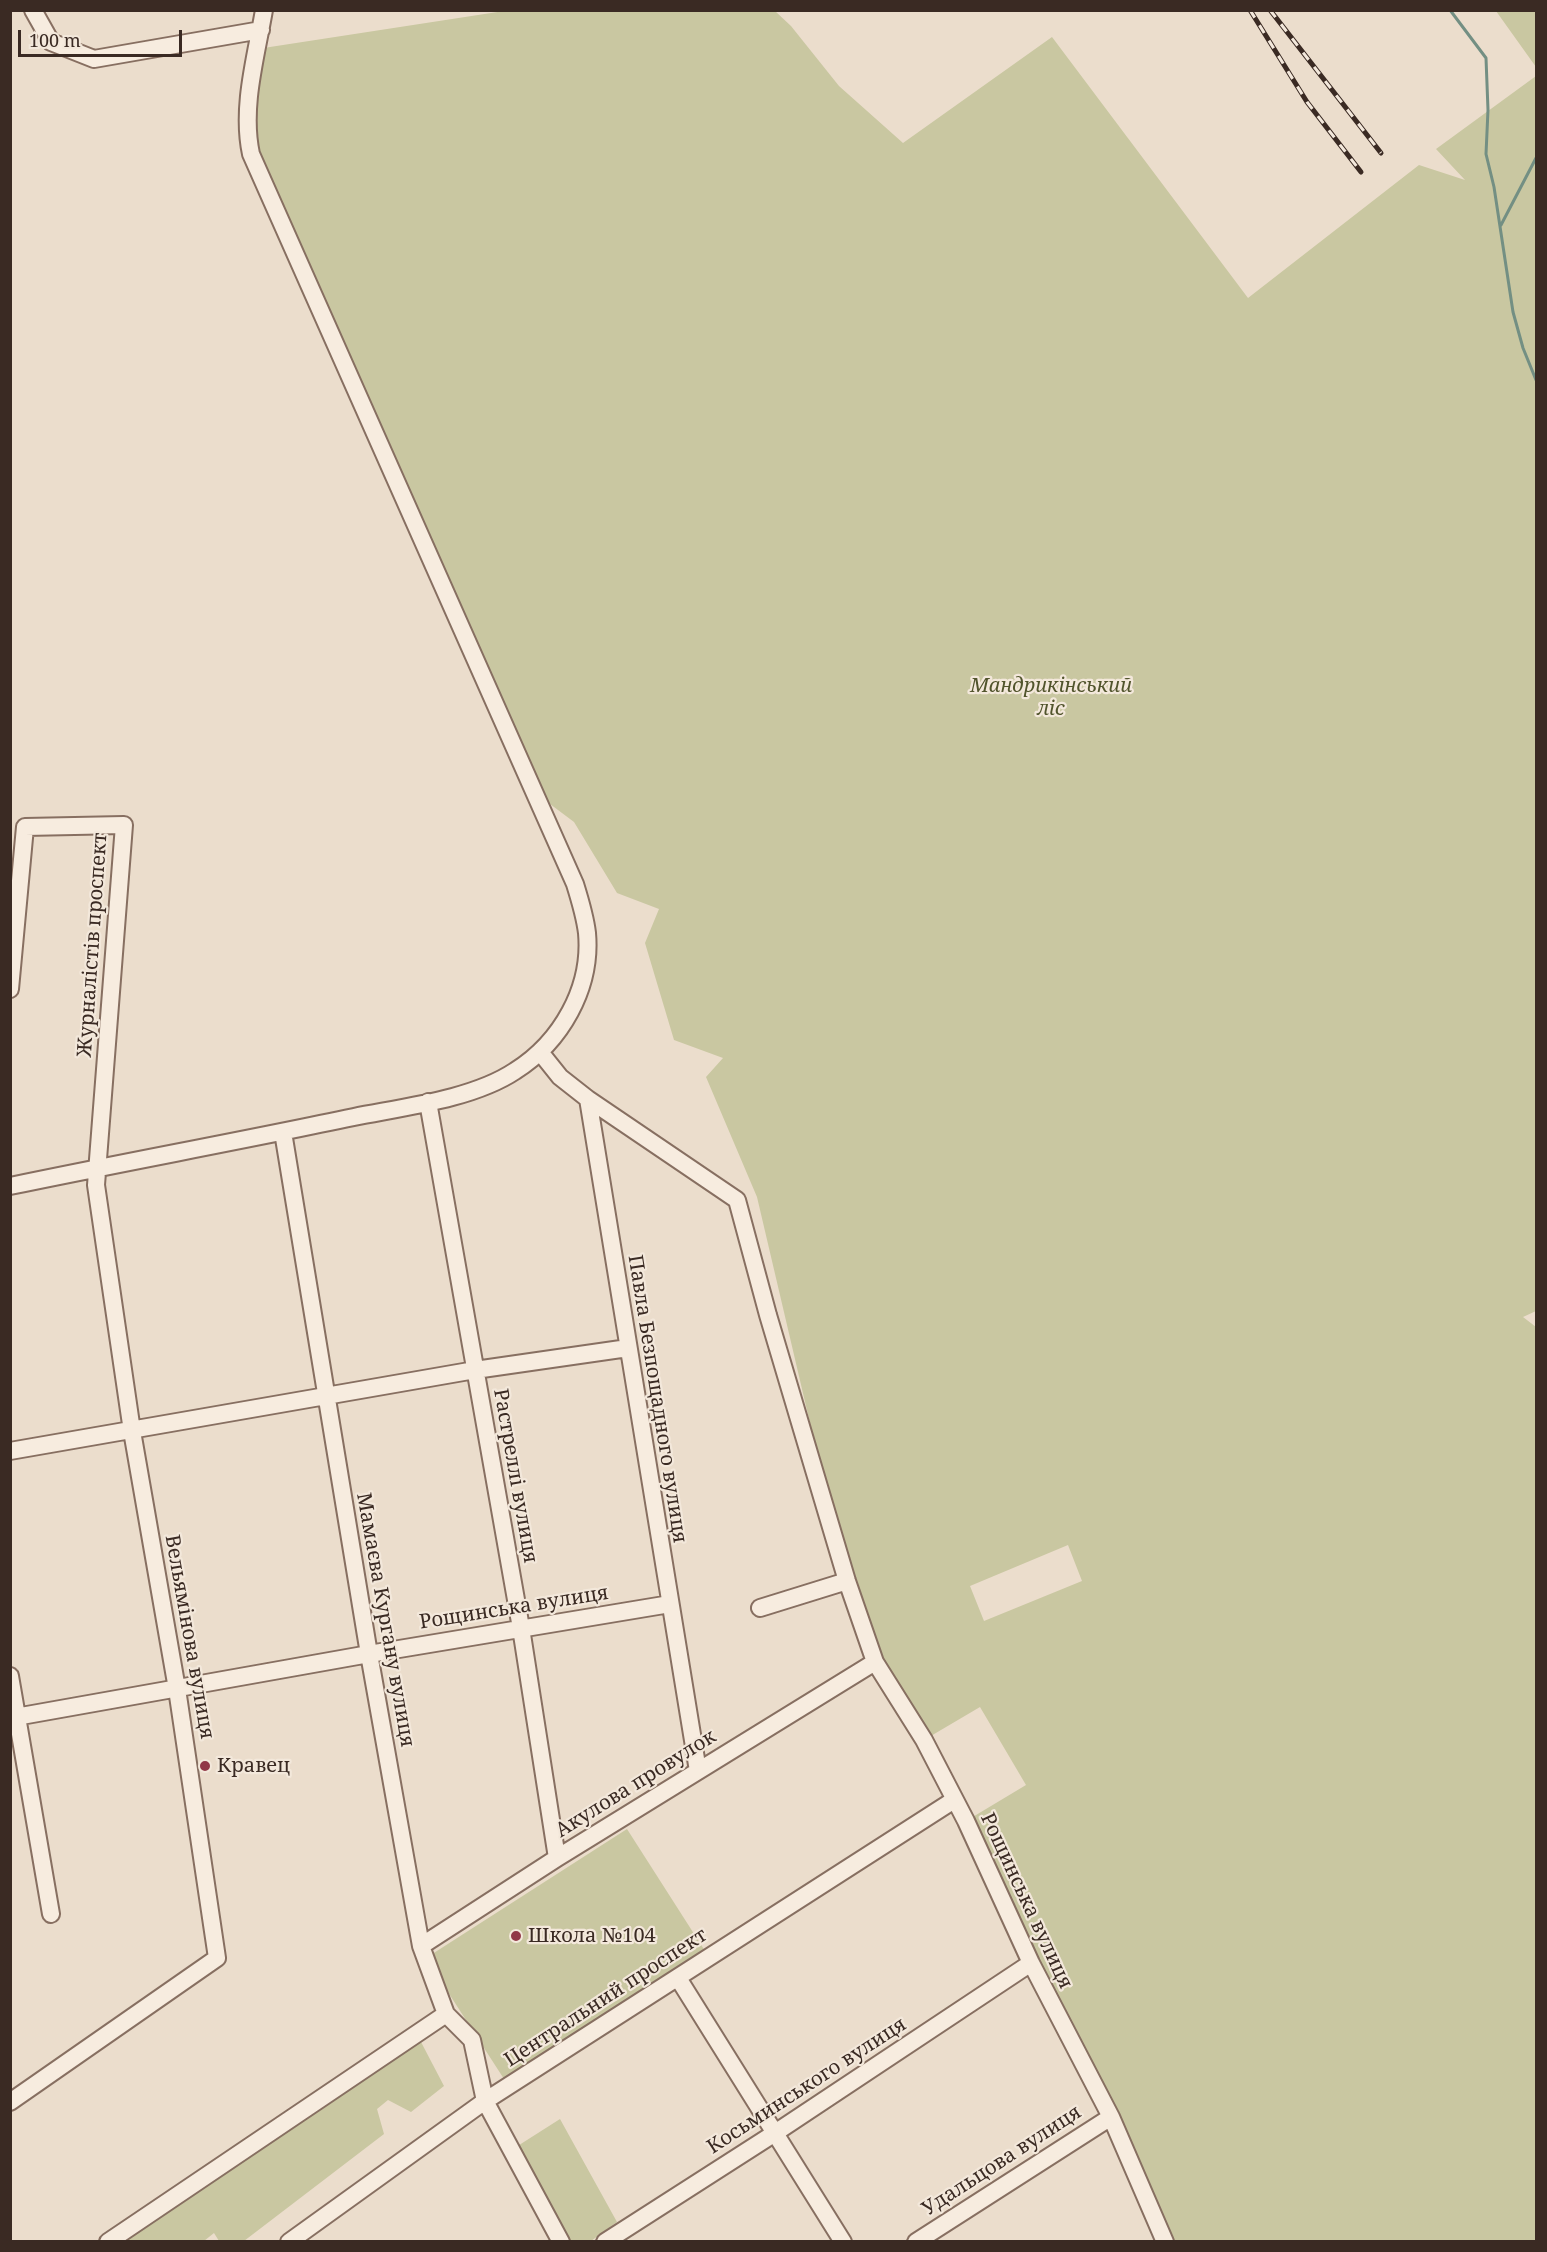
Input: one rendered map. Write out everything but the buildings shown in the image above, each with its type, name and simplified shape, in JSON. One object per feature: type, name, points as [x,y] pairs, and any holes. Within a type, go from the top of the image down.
[{"type":"street","points":[[33,10],[51,42],[94,59],[261,30]]},
{"type":"street","points":[[10,1186],[428,1102],[492,1086],[517,1071],[540,1052],[570,1014],[585,967],[587,935],[583,910],[575,884],[251,154],[247,136],[247,117],[264,10]]},
{"type":"street","name":"Журналістів проспект","points":[[10,988],[25,827],[124,825],[97,1168]]},
{"type":"street","points":[[540,1052],[560,1077],[588,1099]]},
{"type":"street","name":"Павла Безпощадного вулиця","points":[[588,1099],[698,1771]]},
{"type":"street","name":"Рощинська вулиця","points":[[588,1099],[737,1200],[768,1315],[846,1581],[875,1662],[924,1740],[966,1821],[1030,1963],[1111,2117],[1165,2241]]},
{"type":"street","name":"Растреллі вулиця","points":[[428,1102],[520,1628],[557,1858]]},
{"type":"street","name":"Мамаєва Кургану вулиця","points":[[283,1132],[369,1654],[421,1946],[446,2014],[472,2040],[485,2101],[561,2241]]},
{"type":"street","name":"Вельямінова вулиця","points":[[10,2102],[217,1958],[177,1689],[132,1431],[96,1185],[97,1168]]},
{"type":"street","points":[[10,1451],[475,1370],[628,1348]]},
{"type":"street","points":[[760,1608],[846,1581]]},
{"type":"street","name":"Рощинська вулиця","points":[[14,1718],[369,1654],[670,1604]]},
{"type":"street","name":"Акулова провулок","points":[[421,1946],[557,1858],[875,1662]]},
{"type":"street","points":[[10,1676],[14,1718],[51,1914]]},
{"type":"street","name":"Центральний проспект","points":[[288,2241],[485,2101],[954,1800]]},
{"type":"street","name":"Косьминського вулиця","points":[[604,2241],[775,2133],[1030,1963]]},
{"type":"street","points":[[678,1978],[843,2241]]},
{"type":"street","points":[[108,2241],[446,2014]]},
{"type":"street","name":"Удальцова вулиця","points":[[916,2241],[1111,2117]]},
{"type":"green space","name":"Мандрикінський ліс","points":[[504,11],[775,11],[791,26],[839,86],[903,143],[1052,37],[1248,298],[1419,165],[1465,180],[1436,149],[1536,76],[1536,1311],[1523,1317],[1536,1327],[1536,2241],[1165,2241],[966,1821],[1026,1785],[980,1707],[924,1740],[892,1691],[847,1581],[757,1197],[706,1077],[723,1058],[674,1040],[645,943],[659,909],[617,893],[574,822],[534,792],[251,154],[257,49]],"holes":[[[1068,1545],[1082,1581],[984,1621],[970,1586]]]},
{"type":"green space","points":[[1496,11],[1536,11],[1536,67]]},
{"type":"green space","points":[[627,1829],[705,1951],[504,2079],[426,1958]]},
{"type":"green space","points":[[421,2042],[444,2086],[411,2112],[388,2100],[377,2109],[384,2134],[244,2241],[219,2241],[214,2233],[204,2241],[121,2242]]},
{"type":"green space","points":[[560,2119],[617,2222],[591,2241],[570,2241],[516,2147]]},
{"type":"waterway","points":[[1450,10],[1486,58],[1488,110],[1486,154],[1494,187],[1513,312],[1523,348],[1536,380]]},
{"type":"waterway","points":[[1501,225],[1536,158]]},
{"type":"railway","points":[[1250,10],[1307,102],[1361,172]]},
{"type":"railway","points":[[1270,10],[1381,153]]},
{"type":"place","name":"Кравец","points":[[205,1766]]},
{"type":"place","name":"Школа №104","points":[[516,1936]]}]
